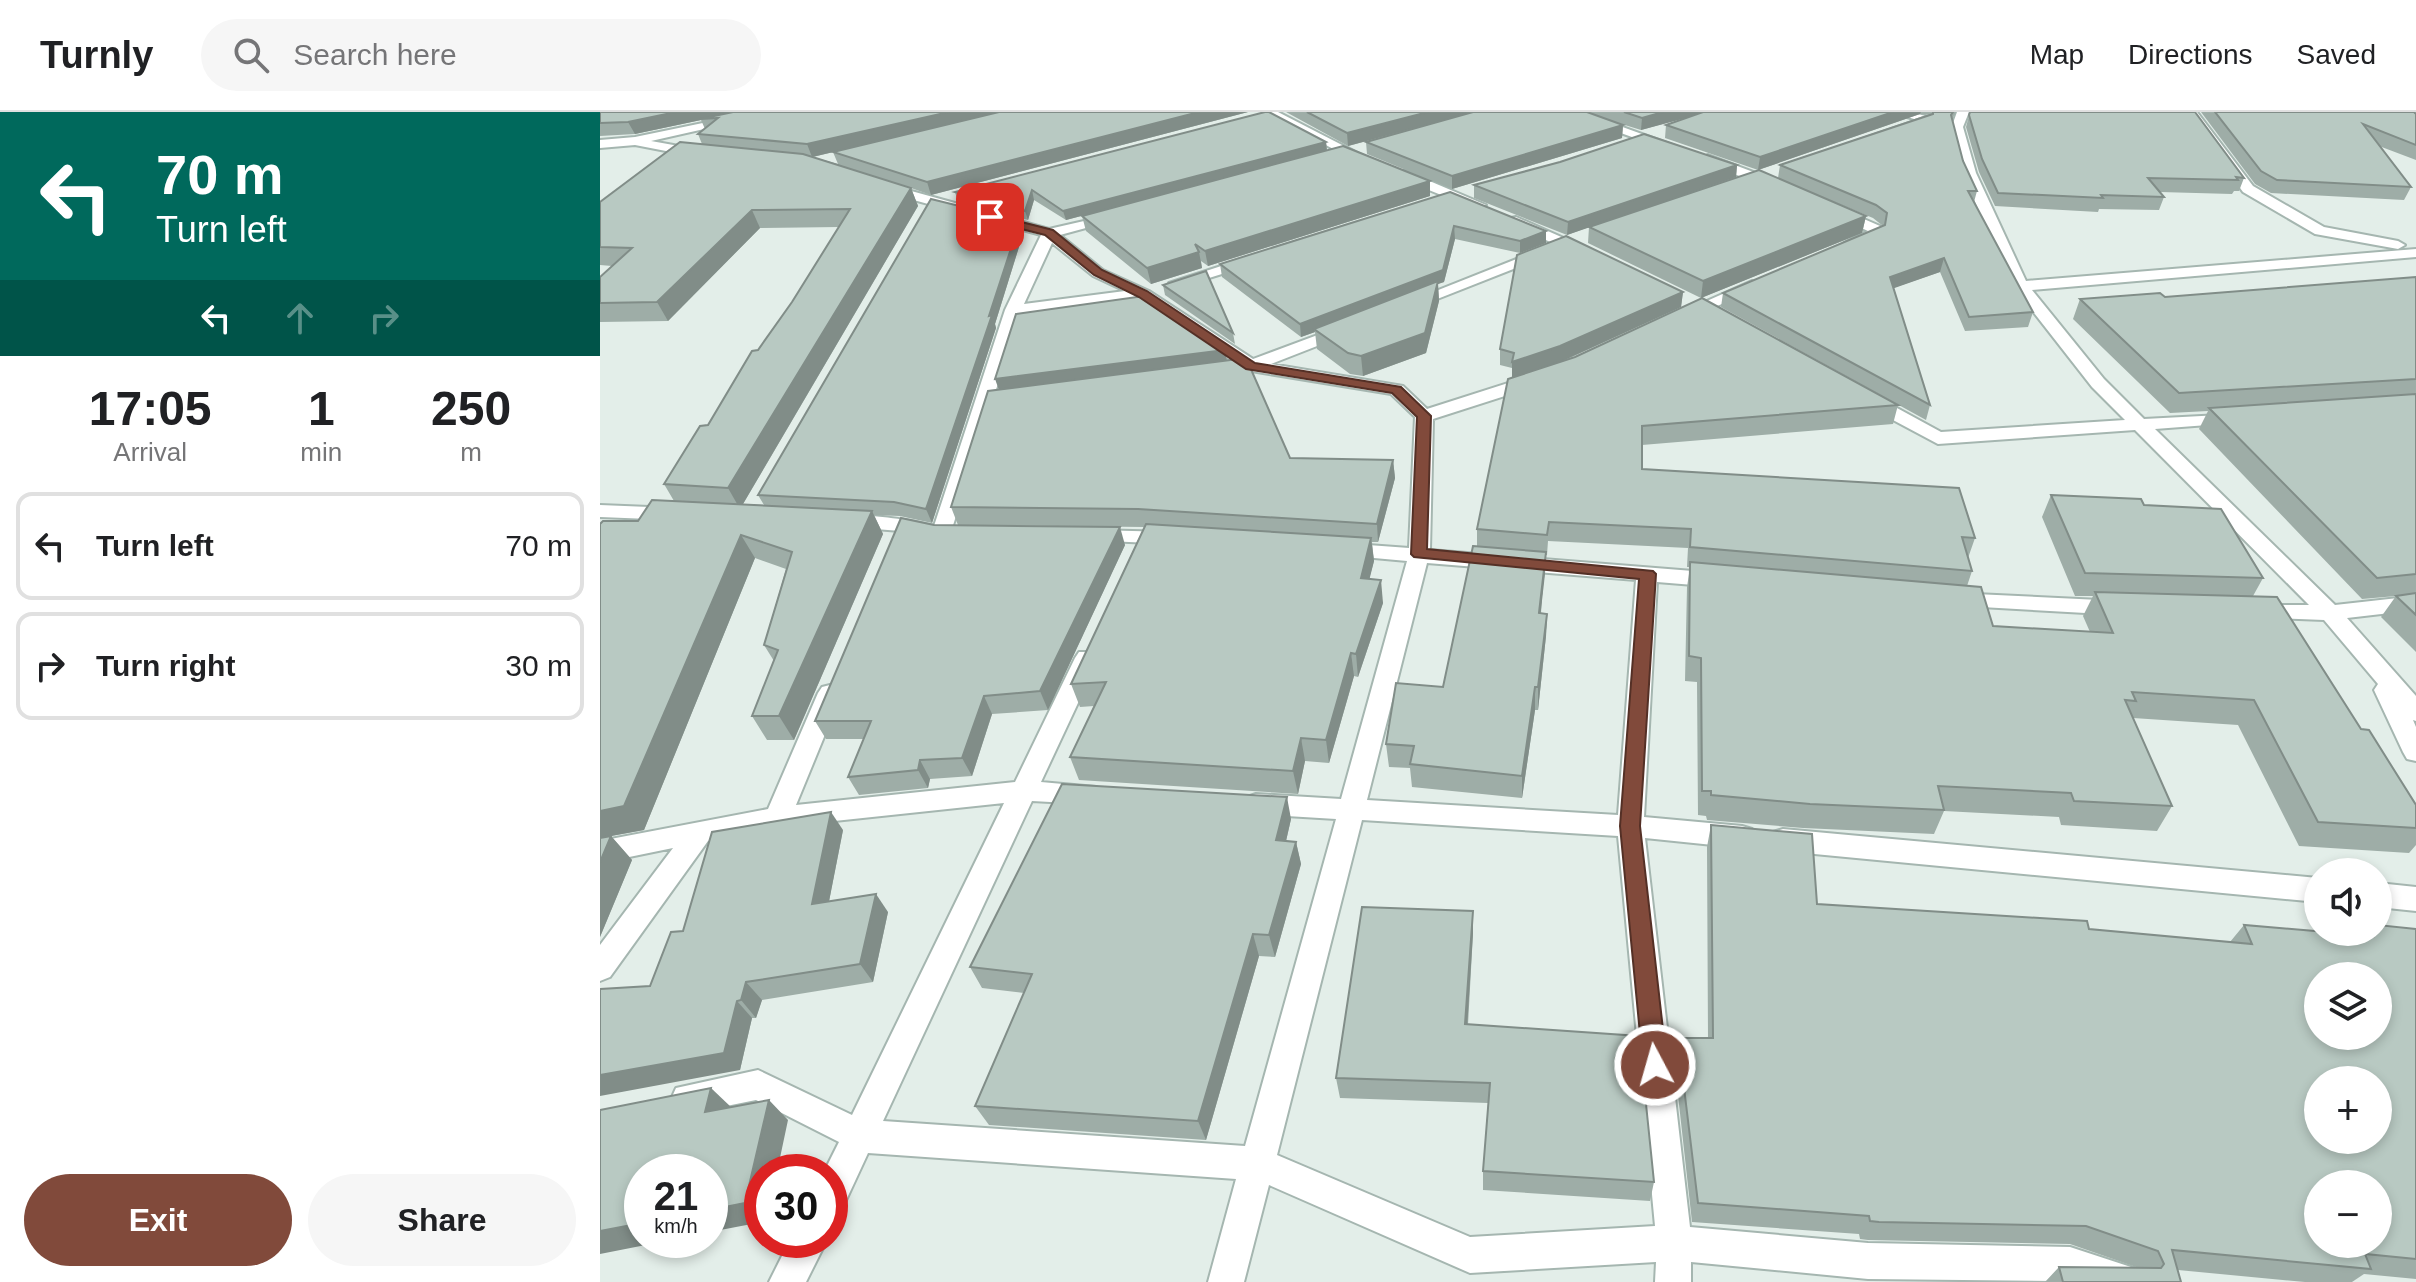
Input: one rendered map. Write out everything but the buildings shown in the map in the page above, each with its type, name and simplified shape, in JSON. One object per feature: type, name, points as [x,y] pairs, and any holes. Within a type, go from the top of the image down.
[{"type":"street","points":[[600,144],[635,141],[773,112]]},
{"type":"street","points":[[1569,112],[1766,175],[1786,189]]},
{"type":"street","points":[[1896,112],[1925,120],[1960,120],[1969,173],[2021,286],[2098,383],[2330,613],[2416,712]]},
{"type":"street","points":[[2191,112],[2248,189],[2320,231],[2416,250]]},
{"type":"street","points":[[1268,113],[1340,156],[1455,195],[1574,241],[1607,262]]},
{"type":"street","points":[[1895,131],[1925,120]]},
{"type":"street","points":[[1615,147],[1675,127]]},
{"type":"street","points":[[635,141],[669,156],[721,155]]},
{"type":"street","points":[[1340,156],[1378,145]]},
{"type":"street","points":[[1729,188],[1766,175]]},
{"type":"street","points":[[872,183],[926,209],[1049,233],[1124,213]]},
{"type":"street","points":[[1425,205],[1484,187]]},
{"type":"street","points":[[926,209],[960,195]]},
{"type":"street","points":[[1826,207],[1875,229],[1874,236],[1830,254]]},
{"type":"street","points":[[1049,233],[1098,273],[1143,294],[1251,366],[1397,390],[1424,416],[1419,554],[1226,1282]]},
{"type":"street","points":[[824,520],[900,525],[949,534],[990,400],[1013,310],[1049,233]]},
{"type":"street","points":[[1394,310],[1574,241]]},
{"type":"street","points":[[2021,286],[2416,250]]},
{"type":"street","points":[[1013,310],[1143,294],[1260,257]]},
{"type":"street","points":[[1661,326],[1708,311],[1773,277]]},
{"type":"street","points":[[1674,294],[1708,311]]},
{"type":"street","points":[[1204,372],[1251,366],[1366,321]]},
{"type":"street","points":[[1424,416],[1553,374]]},
{"type":"street","points":[[1854,392],[1938,438],[2247,417]]},
{"type":"street","points":[[600,511],[690,514]]},
{"type":"street","points":[[887,554],[900,525]]},
{"type":"street","points":[[1065,535],[1189,539]]},
{"type":"street","points":[[1130,564],[1143,536]]},
{"type":"street","points":[[1327,548],[1740,582]]},
{"type":"street","points":[[1647,574],[1630,826],[1674,1243],[1673,1282]]},
{"type":"street","points":[[1940,599],[2139,609]]},
{"type":"street","points":[[2231,612],[2330,613],[2416,603]]},
{"type":"street","points":[[848,1162],[1026,791],[1097,635]]},
{"type":"street","points":[[2374,666],[2416,752]]},
{"type":"street","points":[[778,817],[839,671]]},
{"type":"street","points":[[600,852],[778,817],[1026,791],[1119,796]]},
{"type":"street","points":[[1228,803],[1630,826],[2304,889]]},
{"type":"street","points":[[600,968],[701,831]]},
{"type":"street","points":[[2392,896],[2416,899]]},
{"type":"street","points":[[657,1104],[758,1085],[861,1136],[1259,1164],[1470,1255],[1674,1243],[1868,1261],[2070,1265],[2124,1282]]},
{"type":"street","points":[[787,1282],[800,1258]]},
{"type":"route","points":[[990,217],[1049,233],[1098,273],[1143,294],[1197,327],[1251,366],[1397,390],[1424,416],[1419,554],[1647,574],[1630,826],[1655,1065]]}]
